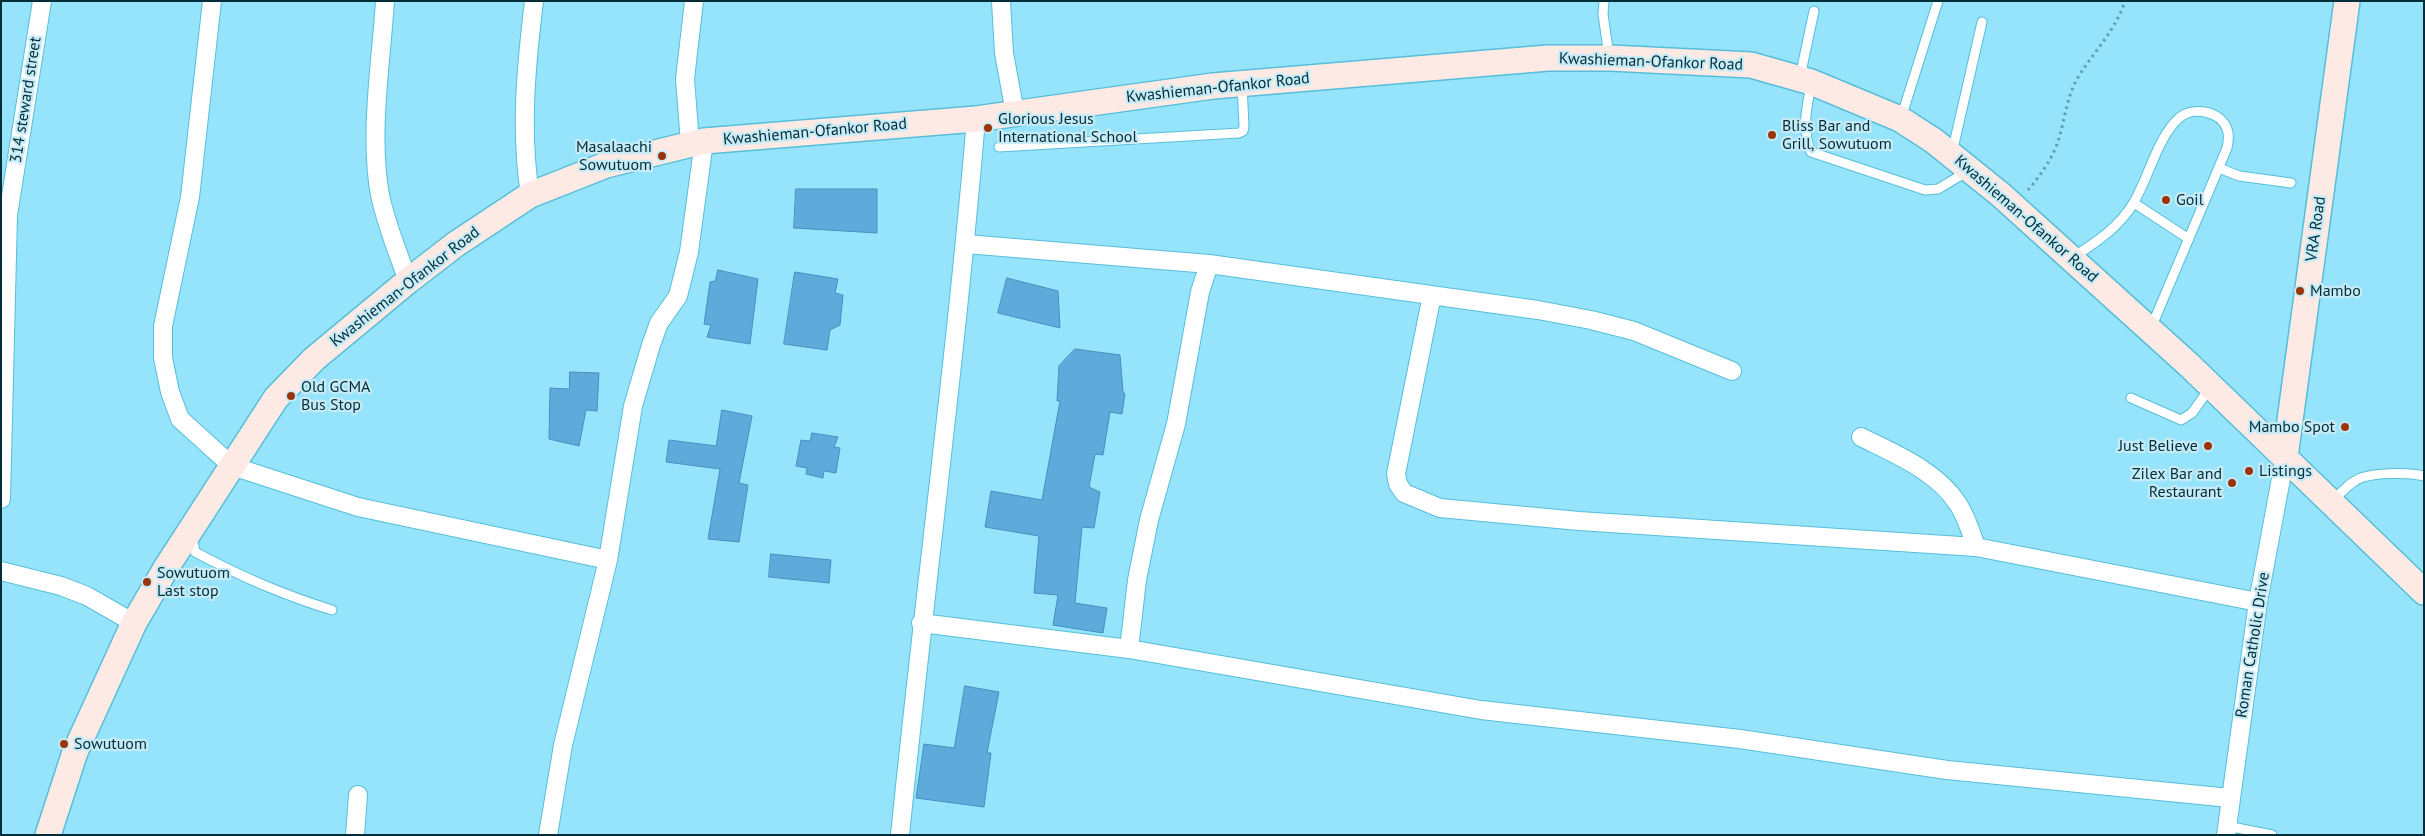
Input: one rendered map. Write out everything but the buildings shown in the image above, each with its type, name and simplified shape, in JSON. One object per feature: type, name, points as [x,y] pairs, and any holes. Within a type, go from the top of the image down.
[{"type":"main road","name":"VRA Road","points":[[2285,457],[2347,1]]},
{"type":"main road","name":"Kwashieman-Ofankor Road","points":[[48,835],[75,752],[134,623],[190,530],[276,398],[314,359],[408,281],[456,244],[530,195],[606,165],[697,142],[976,119],[1242,84],[1548,58],[1610,58],[1751,65],[1805,80],[1900,119],[1960,163],[2072,258],[2211,386],[2424,592]]},
{"type":"street","name":"314 steward street","points":[[1,499],[8,215],[42,1]]},
{"type":"street","points":[[212,1],[190,197],[163,326],[163,358],[170,392],[180,419],[232,466],[358,506],[608,560]]},
{"type":"street","points":[[385,1],[375,146],[380,194],[389,228],[408,281]]},
{"type":"street","points":[[530,195],[525,161],[523,122],[527,57],[534,1]]},
{"type":"street","points":[[548,835],[563,745],[608,560],[633,406],[650,345],[659,323],[678,296],[689,252],[697,142],[685,79],[694,1]]},
{"type":"street","points":[[1001,1],[1004,52],[1015,113]]},
{"type":"street","points":[[900,835],[921,622],[966,244],[976,119]]},
{"type":"street","points":[[966,244],[1210,264],[1538,310],[1600,322],[1643,334],[1732,371]]},
{"type":"street","points":[[1129,649],[1137,580],[1149,520],[1176,424],[1200,292],[1210,264]]},
{"type":"street","points":[[1432,295],[1396,474],[1398,484],[1404,493],[1418,500],[1440,508],[1579,521],[1976,547],[2258,602]]},
{"type":"street","points":[[1861,437],[1905,459],[1934,479],[1958,503],[1967,519],[1976,547]]},
{"type":"street","name":"Roman Catholic Drive","points":[[2227,830],[2258,602],[2285,457]]},
{"type":"street","points":[[1,571],[61,586],[88,596],[134,623]]},
{"type":"street","points":[[921,622],[1129,649],[1481,710],[1740,738],[1947,770],[2230,798]]},
{"type":"street","points":[[355,835],[358,795]]},
{"type":"lane","points":[[1604,1],[1603,14],[1610,58]]},
{"type":"lane","points":[[1900,119],[1938,1]]},
{"type":"lane","points":[[1814,11],[1805,80],[1805,139],[1811,152],[1925,190],[1938,189],[1960,163],[1982,22]]},
{"type":"lane","points":[[999,147],[1238,133],[1243,131],[1244,126],[1242,84]]},
{"type":"lane","points":[[2072,258],[2106,235],[2134,203],[2151,164],[2172,126],[2188,112],[2203,111],[2220,119],[2227,128],[2229,136],[2227,148],[2150,329]]},
{"type":"lane","points":[[2219,168],[2239,176],[2291,184]]},
{"type":"lane","points":[[2134,203],[2189,239]]},
{"type":"lane","points":[[2131,398],[2180,420],[2192,413],[2211,386]]},
{"type":"lane","points":[[2332,502],[2356,480],[2370,475],[2409,474],[2424,476]]},
{"type":"lane","points":[[190,530],[195,552],[234,574],[278,593],[332,610]]},
{"type":"lane","points":[[2227,830],[2272,835]]},
{"type":"path","points":[[2014,207],[2042,172],[2059,139],[2068,100],[2077,80],[2112,31],[2125,1]]},
{"type":"place","name":"Glorious Jesus International School","points":[[988,128]]},
{"type":"place","name":"Bliss Bar and Grill, Sowutuom","points":[[1772,135]]},
{"type":"place","name":"Masalaachi Sowutuom","points":[[662,156]]},
{"type":"place","name":"Goil","points":[[2166,200]]},
{"type":"place","name":"Mambo","points":[[2300,291]]},
{"type":"place","name":"Old GCMA Bus Stop","points":[[291,396]]},
{"type":"place","name":"Mambo Spot","points":[[2345,427]]},
{"type":"place","name":"Just Believe","points":[[2208,446]]},
{"type":"place","name":"Listings","points":[[2249,471]]},
{"type":"place","name":"Zilex Bar and Restaurant","points":[[2232,483]]},
{"type":"place","name":"Sowutuom Last stop","points":[[147,582]]},
{"type":"place","name":"Sowutuom","points":[[64,744]]}]
